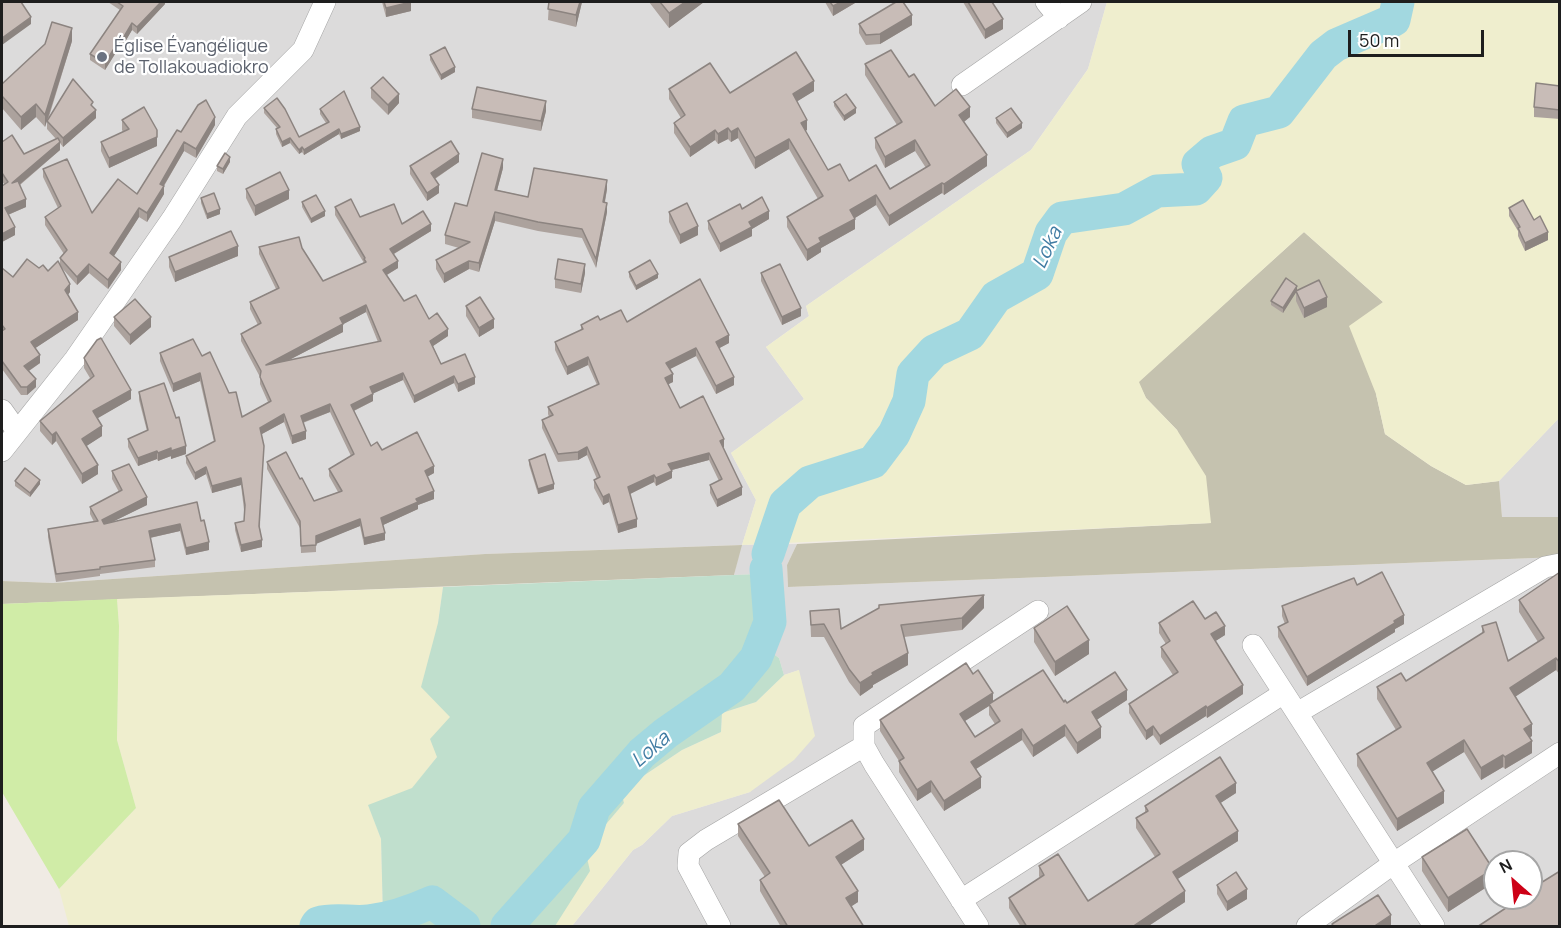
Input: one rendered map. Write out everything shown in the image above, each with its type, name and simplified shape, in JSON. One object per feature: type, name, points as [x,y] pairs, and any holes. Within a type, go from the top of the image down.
[{"type":"street","points":[[2,451],[75,359],[172,219],[237,116],[303,50],[325,2]]},
{"type":"street","points":[[962,85],[1052,10],[1081,2]]},
{"type":"street","points":[[2,410],[17,431]]},
{"type":"street","points":[[1297,713],[1545,567],[1560,564]]},
{"type":"street","points":[[978,927],[864,746],[864,726],[1038,611]]},
{"type":"street","points":[[1253,645],[1434,927]]},
{"type":"street","points":[[961,900],[1284,693]]},
{"type":"street","points":[[720,927],[687,866],[689,853],[706,840],[864,746]]},
{"type":"street","points":[[1307,927],[1394,863],[1560,753]]},
{"type":"shaded area","points":[[2,2],[1107,2],[1088,69],[1031,150],[806,306],[809,316],[766,347],[804,399],[731,453],[756,500],[742,545],[797,544],[787,565],[788,587],[1559,557],[1559,926],[572,926],[633,850],[642,845],[672,816],[750,792],[799,670],[784,675],[779,658],[761,645],[758,574],[734,575],[741,545],[485,554],[53,583],[2,581]]},
{"type":"shaded area","points":[[1304,232],[1383,302],[1376,394],[1385,434],[1431,466],[1466,485],[1499,481],[1502,517],[1559,517],[1559,557],[788,587],[787,565],[797,544],[1211,523],[1177,430],[1146,398],[1138,382]]},
{"type":"shaded area","points":[[1559,418],[1559,517],[1502,517],[1499,481]]},
{"type":"shaded area","points":[[742,545],[734,575],[2,604],[2,581],[53,583],[485,554]]},
{"type":"green space","points":[[1107,2],[1559,2],[1559,418],[1499,481],[1466,485],[1431,466],[1385,434],[1376,394],[1349,326],[1383,302],[1304,232],[1139,382],[1146,398],[1177,430],[1206,476],[1211,523],[742,545],[756,500],[731,453],[804,399],[766,347],[809,316],[806,306],[1031,150],[1088,69]]},
{"type":"green space","points":[[758,574],[761,645],[779,658],[784,675],[756,702],[722,713],[721,732],[682,750],[621,791],[624,803],[585,849],[590,871],[555,926],[386,926],[383,918],[381,839],[368,805],[412,788],[437,757],[430,739],[450,717],[421,687],[438,623],[443,587]]},
{"type":"green space","points":[[443,587],[438,623],[450,717],[437,757],[413,788],[369,806],[381,839],[383,918],[386,926],[69,926],[59,889],[136,808],[117,740],[119,626],[117,599]]},
{"type":"green space","points":[[117,599],[119,626],[117,740],[136,808],[59,889],[2,792],[2,604]]},
{"type":"green space","points":[[799,670],[815,736],[794,760],[750,792],[672,816],[642,845],[633,850],[572,926],[555,926],[585,849],[624,803],[620,792],[682,750],[721,732],[722,713],[756,702],[784,675]]},
{"type":"building","points":[[2,2],[21,2],[31,17],[2,38]]},
{"type":"building","points":[[117,2],[161,2],[137,27],[132,23],[105,63],[90,54],[123,6]]},
{"type":"building","points":[[384,2],[411,2],[386,8]]},
{"type":"building","points":[[549,2],[580,2],[576,15],[548,9]]},
{"type":"building","points":[[660,2],[685,2],[669,13]]},
{"type":"building","points":[[896,2],[903,2],[912,15],[880,34],[866,35],[859,24]]},
{"type":"building","points":[[968,2],[992,2],[1003,19],[985,30]]},
{"type":"building","points":[[52,22],[72,28],[45,115],[36,104],[21,117],[2,96],[2,84],[45,44]]},
{"type":"building","points":[[445,47],[455,67],[441,75],[430,55]]},
{"type":"building","points":[[891,50],[909,77],[914,74],[935,106],[956,89],[970,107],[959,115],[987,155],[944,184],[942,183],[889,216],[876,195],[850,210],[855,219],[819,238],[821,242],[807,250],[787,217],[823,196],[789,139],[755,158],[738,128],[731,132],[728,128],[718,134],[715,130],[690,147],[674,123],[685,115],[669,89],[710,63],[730,93],[796,52],[814,81],[793,94],[807,120],[801,123],[828,170],[840,164],[849,181],[876,165],[890,189],[930,165],[915,140],[885,157],[875,138],[902,122],[865,64]]},
{"type":"building","points":[[383,77],[399,94],[388,105],[371,88]]},
{"type":"building","points":[[73,79],[93,102],[91,105],[96,110],[63,138],[47,121]]},
{"type":"building","points":[[1536,83],[1560,86],[1560,110],[1534,107]]},
{"type":"building","points":[[477,87],[546,101],[541,121],[472,109]]},
{"type":"building","points":[[344,91],[360,127],[341,134],[339,129],[304,150],[302,147],[299,150],[290,138],[282,142],[276,129],[280,127],[264,108],[277,98],[299,137],[329,122],[320,109]]},
{"type":"building","points":[[846,94],[856,108],[844,116],[834,102]]},
{"type":"building","points":[[206,100],[215,117],[196,149],[184,142],[160,184],[164,186],[147,213],[139,208],[110,253],[121,262],[108,280],[89,264],[77,277],[60,258],[67,250],[45,217],[61,206],[43,169],[67,159],[92,213],[118,179],[137,194],[177,130],[181,132],[198,105]]},
{"type":"building","points":[[144,107],[157,130],[157,137],[109,158],[101,142],[129,129],[122,120]]},
{"type":"building","points":[[1011,108],[1022,123],[1007,133],[996,118]]},
{"type":"building","points":[[12,135],[24,154],[58,138],[60,142],[12,183],[18,181],[26,199],[5,208],[15,227],[2,234],[2,186],[8,182],[2,173],[2,142]]},
{"type":"building","points":[[451,141],[459,154],[431,173],[439,185],[427,193],[410,166]]},
{"type":"building","points":[[225,153],[230,157],[223,169],[217,166]]},
{"type":"building","points":[[482,153],[503,159],[495,190],[528,197],[534,168],[607,180],[603,202],[607,203],[596,259],[582,229],[495,212],[479,263],[469,261],[444,274],[436,260],[470,242],[445,235],[455,203],[467,206]]},
{"type":"building","points":[[280,172],[289,190],[255,206],[246,189]]},
{"type":"building","points":[[214,193],[220,209],[207,214],[201,198]]},
{"type":"building","points":[[316,195],[325,211],[311,219],[302,202]]},
{"type":"building","points":[[762,197],[769,211],[749,222],[752,227],[720,244],[708,221],[740,204],[742,209]]},
{"type":"building","points":[[351,199],[360,217],[394,204],[402,224],[423,211],[431,224],[390,249],[398,261],[383,270],[404,301],[416,295],[429,319],[437,313],[448,329],[430,341],[441,364],[465,354],[475,377],[458,384],[454,376],[414,396],[403,373],[370,387],[373,394],[351,405],[371,446],[377,442],[382,450],[417,432],[434,466],[425,471],[434,491],[416,499],[418,502],[381,518],[385,533],[364,538],[360,519],[316,536],[316,545],[301,546],[300,521],[267,462],[286,452],[314,501],[342,491],[329,469],[354,454],[330,404],[301,416],[306,431],[292,436],[284,414],[260,428],[264,446],[259,526],[262,540],[241,545],[235,523],[244,521],[245,505],[241,478],[212,486],[206,467],[195,473],[186,456],[215,441],[200,373],[173,384],[160,353],[193,339],[202,356],[210,352],[229,393],[236,392],[242,417],[271,401],[260,377],[261,371],[241,334],[261,323],[250,302],[279,288],[259,247],[299,237],[302,248],[323,281],[366,262],[335,207]],"holes":[[[366,305],[381,341],[266,365],[343,324],[340,318]]]},
{"type":"building","points":[[1523,200],[1534,220],[1540,216],[1548,232],[1525,243],[1518,228],[1520,227],[1509,208]]},
{"type":"building","points":[[687,203],[698,226],[680,235],[669,212]]},
{"type":"building","points":[[231,231],[238,246],[175,272],[169,257]]},
{"type":"building","points":[[27,259],[39,268],[43,265],[48,271],[58,261],[70,284],[65,290],[78,312],[31,342],[40,355],[24,366],[36,379],[27,387],[21,387],[2,361],[2,331],[5,329],[2,325],[2,268],[13,277]]},
{"type":"building","points":[[558,259],[585,264],[581,284],[555,279]]},
{"type":"building","points":[[650,260],[658,274],[636,286],[629,272]]},
{"type":"building","points":[[780,264],[801,308],[782,317],[761,273]]},
{"type":"building","points":[[1286,278],[1297,286],[1283,308],[1271,301]]},
{"type":"building","points":[[700,279],[729,335],[716,342],[734,377],[716,386],[696,348],[666,363],[673,374],[665,378],[680,408],[703,396],[724,439],[720,441],[742,487],[717,500],[710,485],[722,479],[709,453],[668,464],[672,471],[656,478],[654,475],[628,487],[637,519],[618,525],[609,494],[603,497],[594,480],[600,477],[587,447],[578,452],[558,454],[542,420],[553,415],[548,407],[599,384],[588,357],[567,367],[555,342],[583,329],[581,325],[598,316],[600,320],[621,310],[627,322]]},
{"type":"building","points":[[1319,280],[1327,297],[1304,308],[1296,291]]},
{"type":"building","points":[[480,297],[494,319],[479,328],[466,306]]},
{"type":"building","points":[[135,299],[151,317],[130,335],[114,317]]},
{"type":"building","points":[[101,338],[131,390],[93,411],[102,426],[82,439],[98,465],[82,474],[56,432],[52,435],[40,421],[94,376],[84,358]]},
{"type":"building","points":[[164,383],[176,418],[179,417],[186,446],[171,451],[171,448],[158,453],[157,451],[138,458],[128,439],[148,430],[139,392]]},
{"type":"building","points":[[545,454],[554,484],[538,489],[529,460]]},
{"type":"building","points":[[129,464],[147,497],[102,520],[104,524],[197,502],[209,542],[186,548],[180,524],[149,531],[155,560],[56,574],[48,529],[98,521],[90,507],[122,490],[112,471]]},
{"type":"building","points":[[25,468],[40,480],[30,493],[15,481]]},
{"type":"building","points":[[1382,572],[1404,615],[1394,621],[1395,623],[1307,677],[1278,627],[1288,622],[1282,606],[1354,578],[1357,585]]},
{"type":"building","points":[[1560,572],[1560,663],[1556,658],[1510,688],[1532,724],[1524,729],[1532,741],[1481,768],[1464,740],[1427,763],[1444,791],[1397,819],[1357,754],[1401,727],[1377,687],[1401,673],[1406,681],[1484,632],[1482,626],[1496,622],[1508,661],[1544,638],[1519,600]]},
{"type":"building","points":[[984,595],[962,618],[901,625],[908,653],[872,673],[873,675],[860,683],[849,669],[824,624],[811,625],[810,611],[839,609],[841,629],[879,608],[879,605]]},
{"type":"building","points":[[1193,601],[1205,619],[1216,612],[1225,626],[1211,634],[1243,685],[1160,736],[1153,726],[1146,731],[1129,704],[1178,672],[1161,647],[1170,641],[1159,623]]},
{"type":"building","points":[[1067,606],[1089,640],[1055,662],[1034,628]]},
{"type":"building","points":[[966,663],[973,674],[978,670],[993,693],[960,714],[975,737],[1000,721],[989,704],[1043,670],[1064,702],[1065,700],[1067,703],[1115,672],[1127,690],[1092,712],[1101,727],[1077,743],[1065,725],[1033,746],[1022,729],[971,762],[981,777],[944,801],[931,781],[917,790],[899,761],[904,758],[880,720]]},
{"type":"building","points":[[1220,757],[1236,783],[1216,796],[1238,831],[1173,872],[1185,891],[1132,927],[1027,927],[1009,898],[1044,875],[1039,866],[1058,854],[1088,901],[1160,854],[1136,818],[1148,811],[1145,806]]},
{"type":"building","points":[[779,800],[809,846],[852,820],[864,839],[836,857],[858,891],[846,898],[864,927],[788,927],[760,880],[770,873],[738,824]]},
{"type":"building","points":[[1467,829],[1483,854],[1483,875],[1448,898],[1422,857]]},
{"type":"building","points":[[1560,871],[1560,927],[1477,927],[1503,910],[1543,910],[1543,882]]},
{"type":"building","points":[[1236,872],[1247,889],[1227,902],[1217,885]]},
{"type":"building","points":[[1378,895],[1391,915],[1373,927],[1334,927],[1332,924]]},
{"type":"waterway","name":"Loka","points":[[768,554],[785,504],[810,482],[873,462],[894,434],[909,401],[913,374],[934,351],[970,334],[996,297],[1037,274],[1051,233],[1062,218],[1124,209],[1157,191],[1196,189],[1206,178],[1198,164],[1212,152],[1235,144],[1244,121],[1279,112],[1323,55],[1336,45],[1394,20],[1398,2]]},
{"type":"waterway","name":"Loka","points":[[507,926],[584,840],[594,808],[642,753],[666,733],[732,687],[756,658],[770,622],[766,569]]},
{"type":"waterway","name":"Loka","points":[[316,926],[324,922],[369,921],[386,918],[432,902],[464,926]]},
{"type":"place","name":"Église Évangélique de Tollakouadiokro","points":[[102,57]]}]
